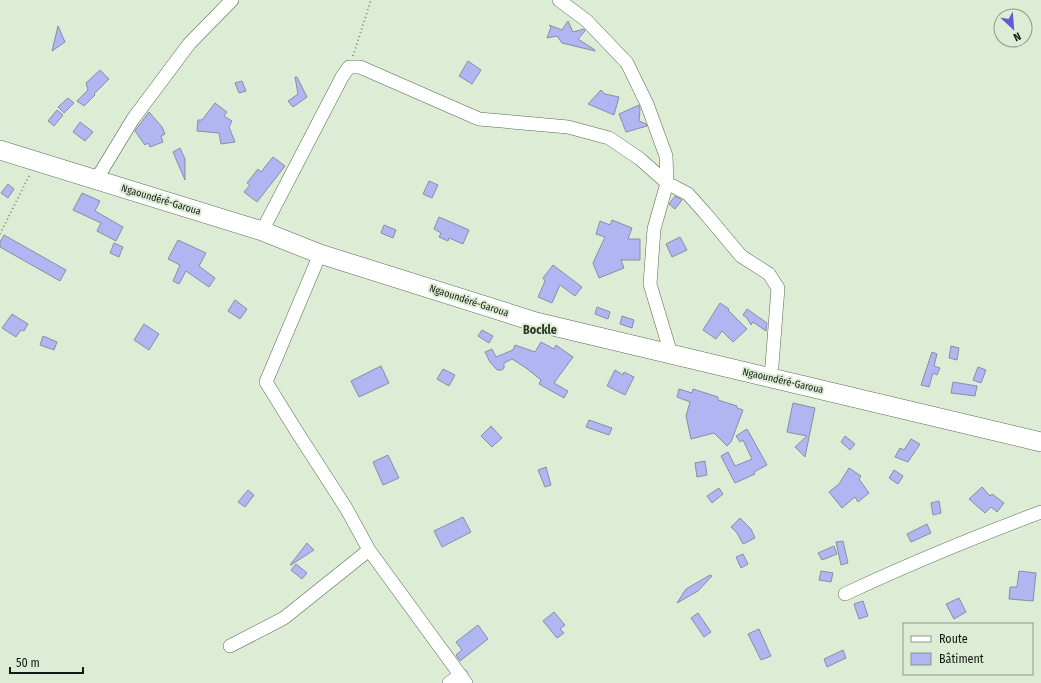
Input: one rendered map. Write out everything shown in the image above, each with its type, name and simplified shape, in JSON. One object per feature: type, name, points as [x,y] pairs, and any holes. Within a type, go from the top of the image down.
[{"type":"highway","name":"Ngaoundéré-Garoua","points":[[0,150],[262,231],[320,254],[536,322],[1041,442]]},
{"type":"street","points":[[96,180],[133,119],[189,44],[232,0]]},
{"type":"street","points":[[559,0],[587,21],[627,64],[647,104],[666,156],[667,183],[654,229],[650,284],[671,354]]},
{"type":"street","points":[[262,231],[342,77],[349,67],[360,67],[479,118],[568,127],[609,138],[640,159],[667,183],[688,194],[706,213],[741,256],[770,274],[778,288],[771,378]]},
{"type":"street","points":[[320,254],[266,382],[346,508],[369,550],[463,679],[449,683]]},
{"type":"street","points":[[845,594],[917,562],[1041,512]]},
{"type":"street","points":[[230,646],[284,618],[369,550]]},
{"type":"path","points":[[349,67],[371,0]]},
{"type":"path","points":[[0,234],[36,162]]},
{"type":"building","points":[[568,21],[573,32],[584,29],[585,31],[578,39],[595,51],[562,43],[557,36],[547,38],[551,27],[549,25],[562,30]]},
{"type":"building","points":[[58,26],[65,42],[52,51]]},
{"type":"building","points":[[468,61],[481,70],[472,84],[459,76]]},
{"type":"building","points":[[100,70],[109,79],[84,106],[77,101],[88,90],[86,83]]},
{"type":"building","points":[[295,77],[297,77],[307,97],[293,107],[288,101],[298,94]]},
{"type":"building","points":[[242,81],[246,91],[239,93],[235,83]]},
{"type":"building","points":[[601,90],[605,94],[619,97],[614,115],[588,104]]},
{"type":"building","points":[[68,98],[74,103],[64,113],[58,107]]},
{"type":"building","points":[[215,103],[227,112],[224,116],[232,121],[229,127],[235,142],[221,144],[219,133],[197,131],[198,120],[202,120]]},
{"type":"building","points":[[639,105],[639,121],[647,126],[626,132],[619,114]]},
{"type":"building","points":[[57,110],[63,115],[54,126],[48,121]]},
{"type":"building","points":[[149,112],[162,127],[165,134],[161,136],[163,142],[150,147],[148,143],[145,145],[135,131]]},
{"type":"building","points":[[80,122],[93,132],[85,141],[73,132]]},
{"type":"building","points":[[180,148],[185,159],[185,180],[173,152]]},
{"type":"building","points":[[273,157],[285,166],[257,202],[244,192],[250,185],[247,183],[258,169],[261,172]]},
{"type":"building","points":[[429,181],[438,185],[432,198],[423,194]]},
{"type":"building","points":[[8,184],[14,189],[8,198],[1,193]]},
{"type":"building","points":[[82,193],[100,201],[95,211],[123,227],[116,241],[97,231],[101,223],[73,210]]},
{"type":"building","points":[[675,196],[682,200],[675,209],[669,204]]},
{"type":"building","points":[[439,217],[469,230],[463,244],[449,238],[448,241],[439,237],[441,233],[434,229]]},
{"type":"building","points":[[612,220],[632,228],[628,239],[640,239],[640,260],[621,260],[624,268],[599,278],[593,263],[605,237],[596,234],[600,221],[610,225]]},
{"type":"building","points":[[384,225],[396,230],[393,238],[381,233]]},
{"type":"building","points":[[4,235],[66,270],[60,281],[0,247],[0,242]]},
{"type":"building","points":[[680,237],[687,250],[672,257],[666,244]]},
{"type":"building","points":[[178,240],[206,253],[199,266],[215,278],[209,287],[186,271],[179,284],[173,281],[180,265],[168,259]]},
{"type":"building","points":[[114,243],[123,247],[119,257],[110,253]]},
{"type":"building","points":[[553,265],[582,287],[575,296],[560,285],[552,303],[538,297],[545,281],[543,278]]},
{"type":"building","points":[[235,300],[247,309],[240,319],[228,311]]},
{"type":"building","points":[[720,303],[729,309],[728,310],[747,329],[733,342],[722,331],[716,339],[703,330]]},
{"type":"building","points":[[597,307],[610,312],[608,319],[595,314]]},
{"type":"building","points":[[747,309],[767,323],[766,331],[753,322],[751,325],[747,318],[743,315]]},
{"type":"building","points":[[12,314],[28,324],[24,331],[21,330],[16,337],[2,328]]},
{"type":"building","points":[[622,316],[634,320],[632,328],[620,324]]},
{"type":"building","points":[[144,324],[159,334],[149,350],[134,340]]},
{"type":"building","points":[[482,330],[493,336],[489,343],[478,336]]},
{"type":"building","points":[[43,336],[57,342],[54,350],[40,345]]},
{"type":"building","points":[[541,342],[554,349],[556,345],[573,357],[554,383],[568,391],[564,398],[539,384],[541,380],[512,359],[504,363],[504,368],[502,370],[497,370],[490,362],[485,352],[492,349],[496,357],[513,350],[515,345],[535,352]]},
{"type":"building","points":[[951,346],[959,348],[957,360],[949,358]]},
{"type":"building","points":[[932,352],[937,354],[934,366],[940,368],[937,375],[933,373],[929,387],[921,385]]},
{"type":"building","points":[[381,366],[389,383],[359,397],[351,381]]},
{"type":"building","points":[[978,367],[986,370],[981,383],[973,380]]},
{"type":"building","points":[[443,369],[455,375],[449,386],[437,379]]},
{"type":"building","points":[[615,370],[623,375],[624,372],[634,377],[625,395],[607,386]]},
{"type":"building","points":[[953,382],[977,386],[975,396],[951,393]]},
{"type":"building","points":[[679,389],[692,393],[693,389],[718,397],[718,400],[737,406],[737,408],[743,410],[731,442],[727,446],[714,433],[691,439],[686,416],[690,402],[677,397]]},
{"type":"building","points":[[793,403],[815,408],[805,457],[795,447],[807,436],[787,432]]},
{"type":"building","points":[[589,420],[612,428],[609,435],[586,427]]},
{"type":"building","points":[[491,426],[502,438],[492,447],[481,436]]},
{"type":"building","points":[[747,429],[767,465],[754,472],[755,474],[735,483],[721,456],[728,452],[735,466],[752,459],[743,440],[740,442],[736,436]]},
{"type":"building","points":[[845,436],[855,444],[850,450],[841,442]]},
{"type":"building","points":[[911,439],[920,444],[908,462],[895,457],[900,448],[904,450]]},
{"type":"building","points":[[388,455],[399,478],[383,485],[373,462]]},
{"type":"building","points":[[705,461],[707,475],[697,477],[695,463]]},
{"type":"building","points":[[546,467],[551,485],[545,487],[538,470]]},
{"type":"building","points":[[849,468],[861,476],[859,479],[869,493],[858,502],[855,497],[842,508],[829,492],[839,484]]},
{"type":"building","points":[[894,470],[903,476],[898,484],[889,478]]},
{"type":"building","points":[[982,487],[990,496],[992,494],[1004,503],[997,512],[991,507],[985,513],[969,499]]},
{"type":"building","points":[[719,488],[723,494],[712,503],[707,496]]},
{"type":"building","points":[[248,490],[254,495],[245,507],[238,502]]},
{"type":"building","points":[[939,501],[941,513],[933,515],[931,503]]},
{"type":"building","points":[[463,517],[471,532],[442,547],[434,531]]},
{"type":"building","points":[[740,518],[751,529],[755,538],[743,544],[737,533],[731,527]]},
{"type":"building","points":[[927,524],[931,533],[911,542],[907,534]]},
{"type":"building","points":[[843,541],[848,563],[841,565],[836,542]]},
{"type":"building","points":[[307,543],[314,550],[290,565]]},
{"type":"building","points":[[834,546],[837,554],[822,560],[818,553]]},
{"type":"building","points":[[743,554],[748,564],[741,568],[736,557]]},
{"type":"building","points":[[296,564],[307,573],[302,579],[291,570]]},
{"type":"building","points":[[821,571],[833,573],[831,582],[819,580]]},
{"type":"building","points":[[1019,571],[1036,573],[1033,601],[1009,599],[1010,587],[1017,587]]},
{"type":"building","points":[[710,575],[712,576],[698,591],[677,603],[686,589]]},
{"type":"building","points":[[959,598],[966,612],[954,619],[946,604]]},
{"type":"building","points":[[863,601],[868,616],[859,619],[854,604]]},
{"type":"building","points":[[554,612],[565,625],[560,629],[564,633],[557,638],[543,621]]},
{"type":"building","points":[[698,613],[711,632],[704,637],[691,618]]},
{"type":"building","points":[[478,625],[488,639],[460,661],[456,655],[462,650],[456,642]]},
{"type":"building","points":[[759,629],[771,656],[761,660],[748,634]]},
{"type":"building","points":[[843,650],[846,658],[827,667],[824,659]]},
{"type":"district","name":"Bockle","points":[[540,330]]}]
